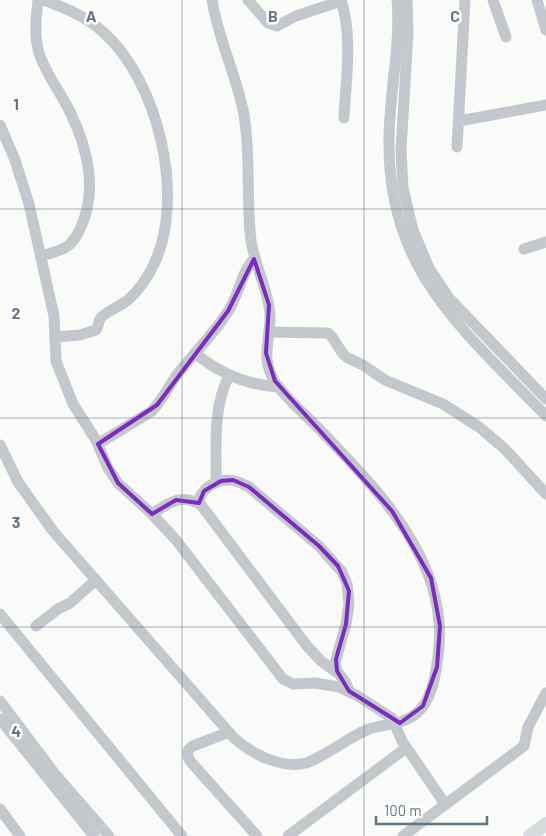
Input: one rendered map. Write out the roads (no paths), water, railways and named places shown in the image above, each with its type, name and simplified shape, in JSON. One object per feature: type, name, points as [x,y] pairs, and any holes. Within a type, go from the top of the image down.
[{"type":"main road","points":[[530,836],[546,824]]},
{"type":"street","points":[[38,0],[35,31],[38,48],[43,64],[65,102],[77,128],[88,165],[90,187],[86,215],[75,239],[62,249],[41,256]]},
{"type":"street","points":[[44,0],[77,14],[95,25],[111,39],[129,61],[142,85],[153,112],[164,155],[167,186],[166,219],[162,244],[143,283],[128,300],[100,318],[96,330],[80,335],[55,337]]},
{"type":"street","points":[[0,445],[18,482],[40,515],[244,747],[258,755],[289,764],[300,764],[317,758],[368,730],[407,720],[418,712],[426,700],[434,680],[439,653],[440,626],[437,600],[431,578],[421,556],[392,511],[340,451],[279,387],[271,374],[267,360],[266,345],[270,319],[268,305],[254,259],[250,231],[244,117],[215,17],[212,0]]},
{"type":"street","points":[[248,0],[268,23],[277,26],[296,16],[341,0],[346,20],[348,41],[344,118]]},
{"type":"street","points":[[397,0],[398,32],[389,127],[389,154],[394,200],[404,236],[421,273],[446,311],[546,416]]},
{"type":"street","points":[[407,0],[408,32],[400,150],[404,188],[413,230],[429,268],[449,298],[546,399]]},
{"type":"street","points":[[458,147],[465,0]]},
{"type":"street","points":[[493,0],[506,37]]},
{"type":"street","points":[[537,0],[546,30]]},
{"type":"street","points":[[459,121],[546,105]]},
{"type":"street","points":[[0,125],[23,182],[41,256],[54,316],[55,354],[58,368],[77,412],[98,444],[108,468],[118,483],[152,514],[176,540],[283,679],[293,684],[323,683],[349,691],[392,718],[406,748],[445,804]]},
{"type":"street","points":[[524,249],[546,242]]},
{"type":"street","points":[[98,444],[152,411],[228,311],[237,295],[245,272],[254,259]]},
{"type":"street","points":[[268,332],[328,333],[348,358],[363,365],[384,380],[443,404],[479,427],[505,449],[546,494]]},
{"type":"street","points":[[195,353],[211,366],[229,376],[259,385],[279,387]]},
{"type":"street","points":[[216,483],[218,406],[222,390],[229,376]]},
{"type":"street","points":[[199,503],[202,492],[216,483],[230,480],[239,482],[248,487],[319,546],[342,572],[347,584],[349,604],[336,659],[336,667],[349,691]]},
{"type":"street","points":[[152,514],[176,500],[186,499],[199,503],[306,646],[321,661],[339,674]]},
{"type":"street","points":[[36,626],[58,609],[70,603],[96,580]]},
{"type":"street","points":[[0,614],[182,836]]},
{"type":"street","points":[[402,836],[524,746],[528,727],[546,692]]},
{"type":"street","points":[[0,701],[55,774],[109,836]]},
{"type":"street","points":[[0,719],[94,836]]},
{"type":"street","points":[[229,732],[193,746],[189,750],[188,755],[190,761],[257,836]]},
{"type":"street","points":[[288,836],[406,748]]},
{"type":"street","points":[[0,809],[20,836]]}]
